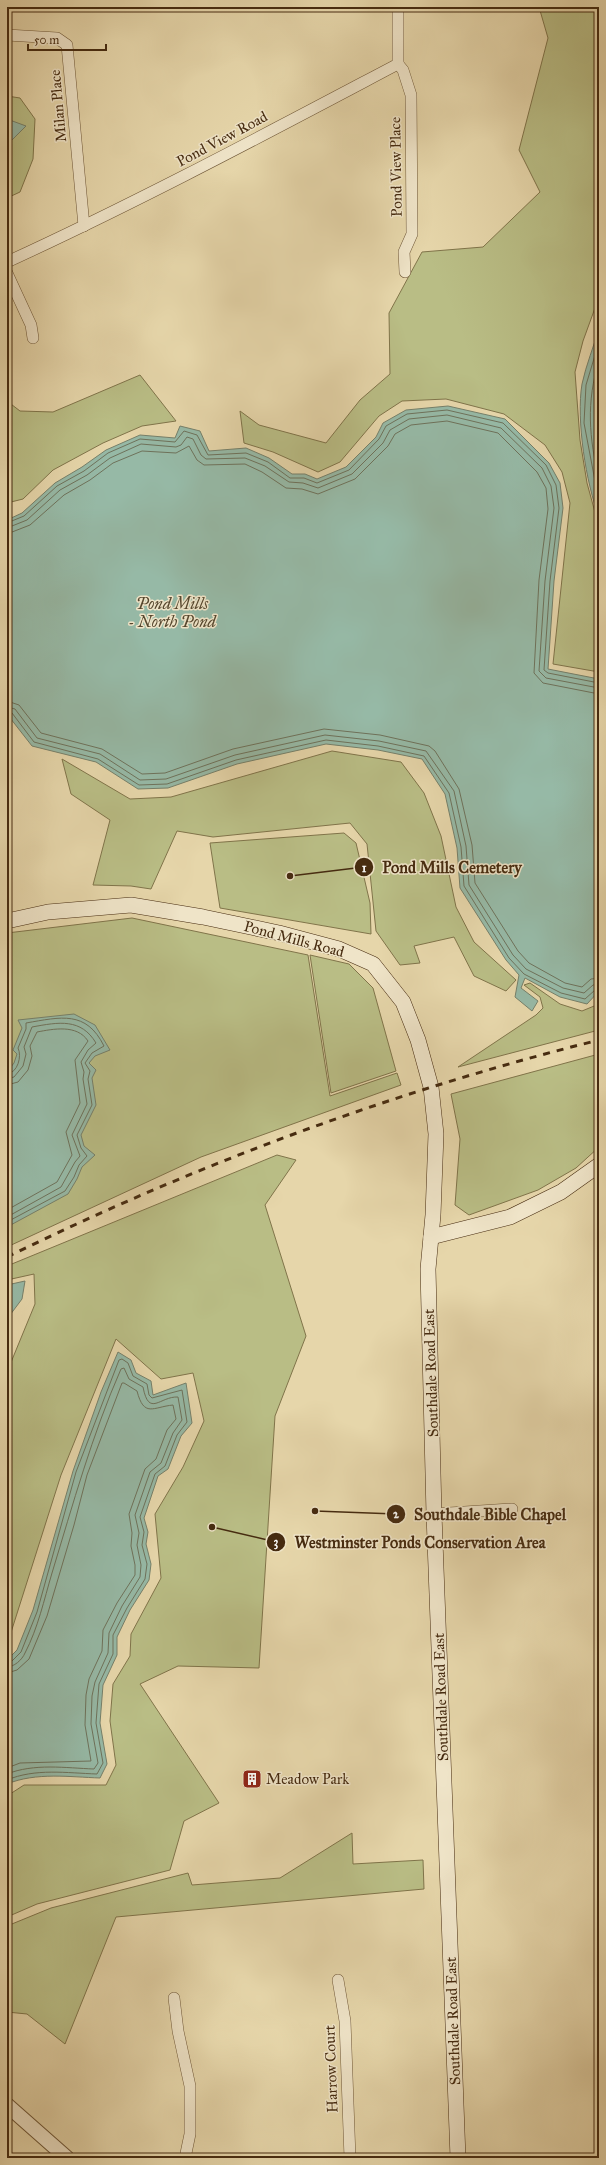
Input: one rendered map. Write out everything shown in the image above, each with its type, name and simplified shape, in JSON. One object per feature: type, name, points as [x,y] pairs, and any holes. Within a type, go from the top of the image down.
[{"type":"main road","name":"Pond Mills Road","points":[[7,921],[48,912],[131,906],[202,917],[279,933],[339,949],[373,964],[403,1002],[418,1040],[431,1087],[436,1134],[431,1237]]},
{"type":"main road","points":[[431,1237],[510,1217],[561,1192],[599,1165]]},
{"type":"main road","name":"Southdale Road East","points":[[431,1237],[428,1269],[434,1514],[458,2158]]},
{"type":"street","points":[[398,7],[398,64]]},
{"type":"street","name":"Milan Place","points":[[7,35],[57,38],[67,46],[84,226]]},
{"type":"street","name":"Pond View Road","points":[[7,262],[84,226],[398,64]]},
{"type":"street","name":"Pond View Place","points":[[398,64],[403,70],[411,95],[412,234],[404,252],[405,272]]},
{"type":"street","points":[[7,274],[31,325],[33,338]]},
{"type":"street","points":[[434,1514],[512,1509]]},
{"type":"street","name":"Harrow Court","points":[[338,1980],[345,2021],[350,2158]]},
{"type":"street","points":[[174,1998],[178,2031],[190,2086],[190,2134],[185,2158]]},
{"type":"street","points":[[7,2106],[67,2158]]},
{"type":"green space","points":[[539,7],[599,7],[599,297],[583,341],[575,372],[580,440],[587,483],[599,527],[599,672],[553,664],[570,503],[562,472],[545,445],[504,414],[446,399],[402,401],[379,416],[340,462],[318,472],[273,452],[244,443],[240,411],[259,425],[326,443],[360,400],[390,374],[389,313],[422,252],[483,247],[540,192],[519,150],[548,38]]},
{"type":"green space","points":[[7,96],[20,98],[35,119],[33,159],[20,192],[7,198]]},
{"type":"green space","points":[[140,375],[176,421],[142,426],[103,443],[53,470],[23,499],[7,503],[7,401],[20,411],[53,412]]},
{"type":"green space","points":[[332,751],[401,762],[424,793],[441,836],[456,907],[474,942],[516,980],[506,991],[474,976],[454,937],[414,946],[420,963],[400,965],[376,931],[367,844],[350,823],[213,837],[177,831],[151,889],[131,886],[93,885],[110,820],[71,794],[62,759],[130,799],[171,797]]},
{"type":"green space","points":[[344,833],[356,843],[370,903],[371,934],[220,908],[210,843]]},
{"type":"green space","points":[[132,918],[308,955],[330,1096],[397,1073],[401,1085],[201,1157],[7,1247],[7,933]]},
{"type":"green space","points":[[310,955],[349,964],[373,988],[396,1071],[331,1093]]},
{"type":"green space","points":[[530,983],[560,1004],[582,1011],[599,1004],[599,1030],[458,1067],[536,1015],[543,1008],[540,997],[524,985]]},
{"type":"green space","points":[[599,1054],[599,1147],[576,1168],[538,1190],[469,1215],[455,1205],[460,1139],[451,1094]]},
{"type":"green space","points":[[277,1155],[296,1160],[265,1205],[306,1336],[275,1416],[259,1668],[178,1666],[140,1684],[219,1803],[184,1821],[170,1870],[37,1904],[7,1917],[7,1796],[24,1785],[106,1785],[116,1765],[110,1721],[113,1684],[130,1656],[131,1634],[161,1578],[155,1514],[183,1467],[204,1421],[193,1373],[161,1379],[116,1339],[61,1475],[7,1645],[7,1372],[35,1304],[34,1274],[7,1280],[7,1266]]},
{"type":"green space","points":[[352,1833],[353,1864],[423,1860],[424,1889],[116,1917],[65,2044],[27,2014],[7,2012],[7,1926],[51,1908],[188,1873],[192,1885],[280,1878]]},
{"type":"water","points":[[7,119],[26,126],[7,145]]},
{"type":"water","points":[[599,328],[599,517],[590,487],[583,451],[580,399],[582,384]]},
{"type":"water","name":"Pond Mills - North Pond","points":[[448,406],[505,419],[549,463],[560,483],[563,508],[554,581],[548,669],[599,679],[599,991],[587,1004],[560,997],[525,978],[521,988],[538,1001],[532,1011],[515,997],[519,975],[506,960],[460,888],[457,848],[445,794],[422,759],[378,750],[326,744],[237,764],[168,788],[138,789],[96,762],[32,746],[7,714],[7,520],[22,513],[55,483],[82,467],[106,450],[140,435],[175,438],[180,426],[200,431],[209,451],[246,448],[269,458],[292,474],[305,474],[317,479],[346,467],[376,437],[383,423],[406,410]]},
{"type":"water","points":[[74,1014],[95,1025],[110,1050],[95,1056],[89,1063],[96,1070],[92,1078],[96,1105],[81,1135],[84,1146],[95,1155],[82,1167],[68,1194],[7,1227],[7,1072],[14,1063],[17,1054],[13,1050],[22,1028],[18,1020]]},
{"type":"water","points":[[25,1281],[22,1299],[7,1319],[7,1285]]},
{"type":"water","points":[[118,1352],[131,1360],[136,1373],[151,1381],[153,1395],[186,1383],[192,1423],[181,1436],[168,1469],[158,1476],[144,1518],[148,1532],[146,1544],[151,1564],[149,1580],[130,1610],[117,1637],[117,1655],[103,1685],[100,1723],[107,1764],[100,1778],[53,1776],[18,1780],[7,1784],[7,1660],[17,1650],[33,1610],[73,1471],[101,1392]]},
{"type":"railway","points":[[7,1257],[151,1191],[297,1133],[447,1082],[522,1060],[599,1040]]},
{"type":"place","name":"Pond Mills Cemetery","points":[[290,876]]},
{"type":"place","name":"Southdale Bible Chapel","points":[[315,1511]]},
{"type":"place","name":"Westminster Ponds Conservation Area","points":[[212,1527]]},
{"type":"place","name":"Meadow Park","points":[[252,1779]]}]
